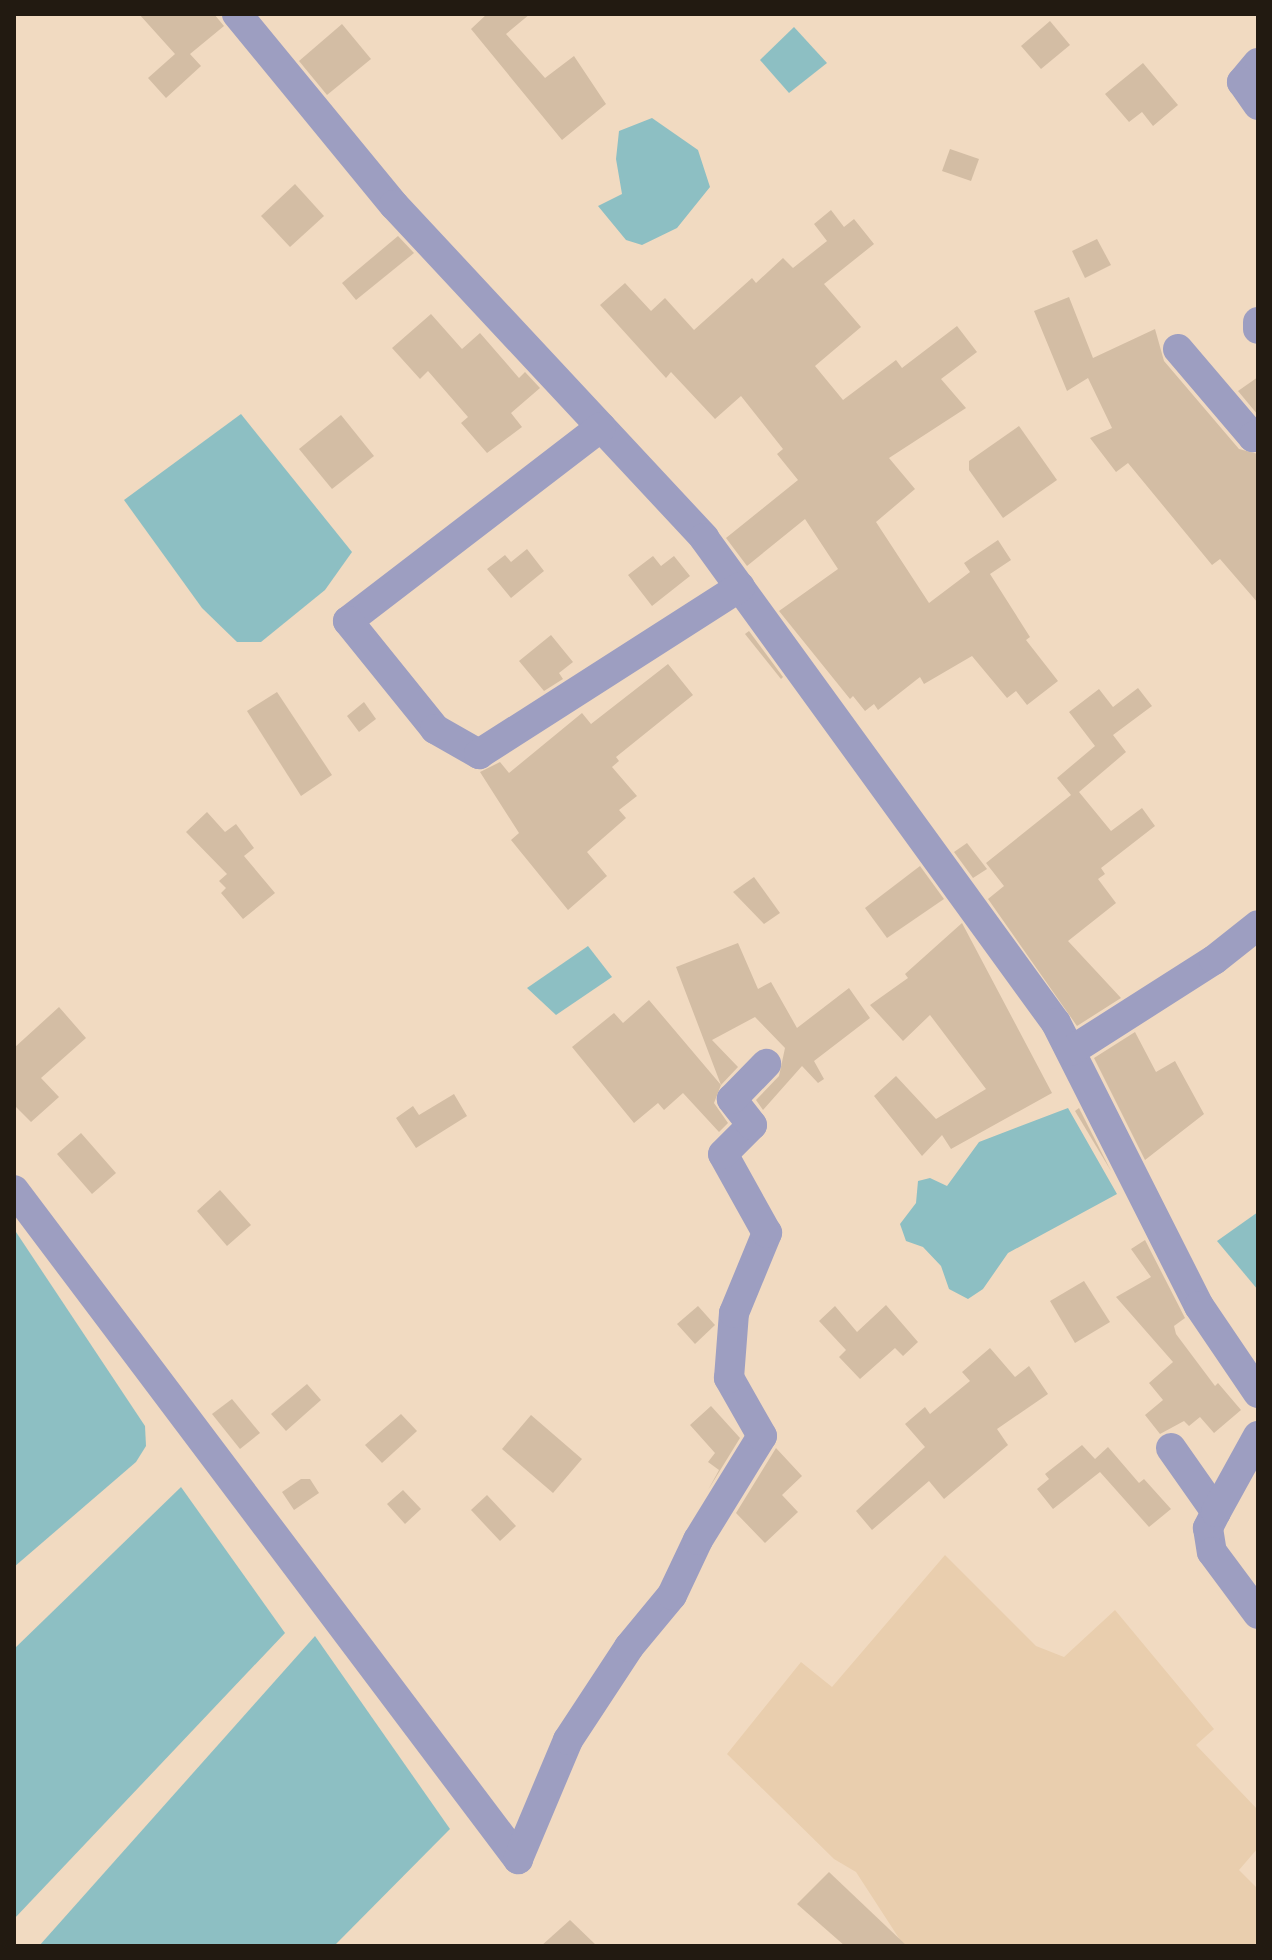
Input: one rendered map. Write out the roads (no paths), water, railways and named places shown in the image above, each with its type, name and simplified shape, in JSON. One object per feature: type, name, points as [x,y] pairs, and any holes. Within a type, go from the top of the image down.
[{"type":"street","points":[[237,14],[394,205],[704,538],[1047,1010],[1071,1051],[1209,1325],[1258,1393]]},
{"type":"street","points":[[1258,63],[1242,82],[1258,105]]},
{"type":"street","points":[[1258,322],[1258,329]]},
{"type":"street","points":[[1178,349],[1253,437],[1258,434]]},
{"type":"street","points":[[601,427],[348,621],[435,729],[479,754],[740,587]]},
{"type":"street","points":[[1071,1051],[1214,960],[1258,925]]},
{"type":"street","points":[[14,1190],[518,1859],[568,1740],[629,1647],[672,1595],[698,1540],[762,1436],[729,1378],[734,1313],[767,1233],[723,1154],[752,1125],[732,1099],[766,1064]]},
{"type":"street","points":[[1258,1436],[1208,1528],[1212,1552],[1258,1614]]},
{"type":"street","points":[[1171,1448],[1216,1512]]},
{"type":"water","points":[[794,27],[827,63],[789,93],[760,60]]},
{"type":"water","points":[[652,118],[698,150],[710,187],[677,228],[642,245],[626,240],[598,206],[622,194],[616,159],[619,131]]},
{"type":"water","points":[[241,414],[352,552],[325,590],[261,642],[237,642],[202,608],[124,500]]},
{"type":"water","points":[[588,946],[612,977],[556,1015],[527,988]]},
{"type":"water","points":[[1068,1108],[1117,1194],[1008,1253],[983,1289],[968,1299],[949,1289],[941,1266],[923,1247],[906,1241],[900,1224],[916,1203],[918,1181],[930,1178],[947,1186],[979,1142]]},
{"type":"water","points":[[1258,1212],[1258,1290],[1217,1241]]},
{"type":"water","points":[[14,1229],[145,1426],[146,1446],[136,1462],[14,1567]]},
{"type":"water","points":[[181,1487],[285,1633],[14,1919],[14,1649]]},
{"type":"water","points":[[315,1636],[450,1829],[334,1946],[39,1946]]}]
